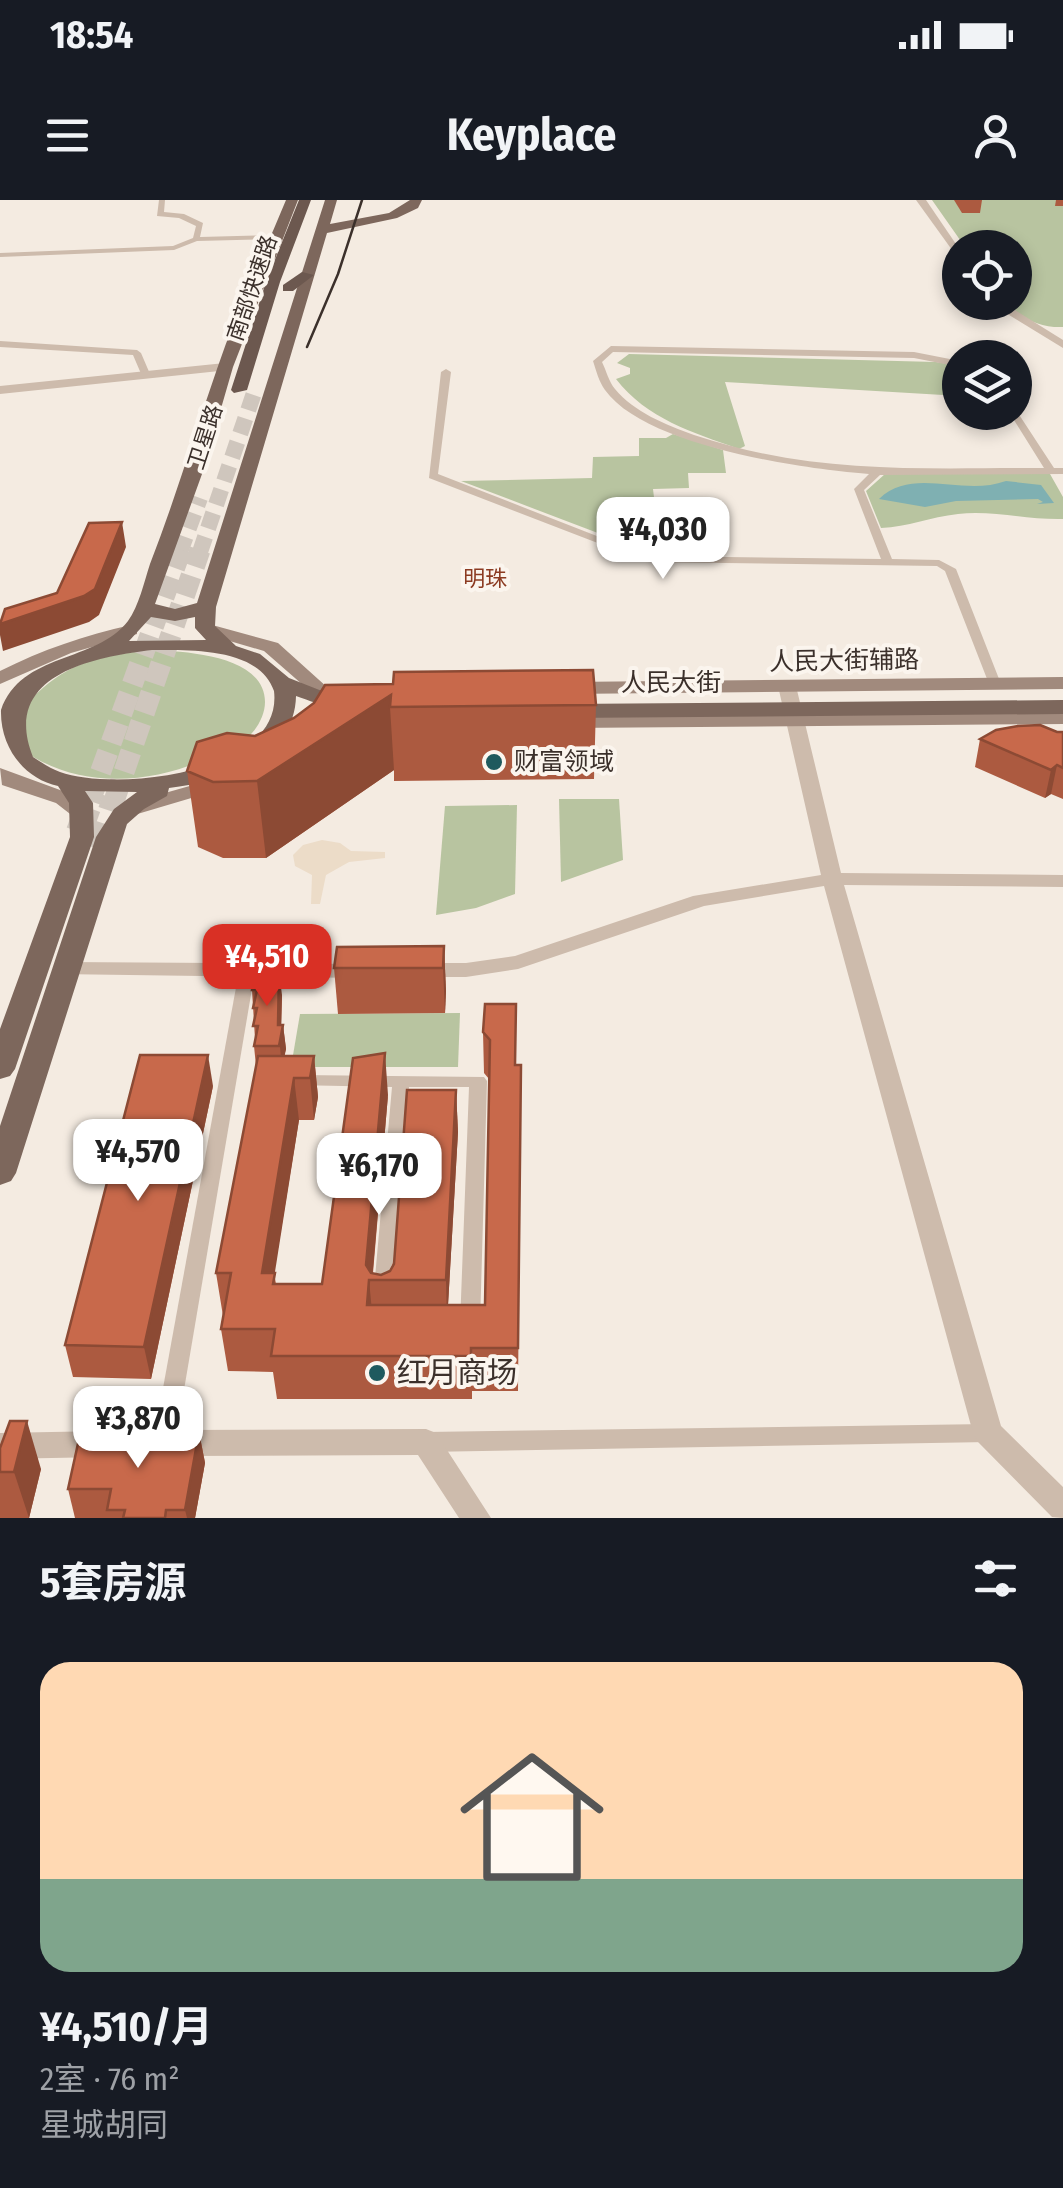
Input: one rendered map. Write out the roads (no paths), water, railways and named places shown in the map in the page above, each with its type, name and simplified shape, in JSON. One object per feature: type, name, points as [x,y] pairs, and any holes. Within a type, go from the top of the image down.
[{"type":"highway","name":"南部快速路","points":[[247,390],[305,200]]},
{"type":"highway","name":"南部快速路","points":[[281,285],[326,201]]},
{"type":"highway","points":[[269,258],[281,285],[307,274]]},
{"type":"main road","points":[[322,231],[343,222],[402,213],[414,206],[412,200],[398,210],[368,215],[340,210],[326,201]]},
{"type":"main road","name":"卫星路","points":[[206,617],[264,411],[309,278],[326,201]]},
{"type":"main road","name":"卫星路","points":[[132,630],[145,606],[198,459],[226,367],[278,236],[287,203]]},
{"type":"main road","points":[[145,606],[153,612],[206,617],[271,646],[318,688]]},
{"type":"main road","points":[[206,617],[233,651]]},
{"type":"main road","points":[[91,654],[132,630]]},
{"type":"main road","points":[[0,678],[52,652],[132,630]]},
{"type":"main road","points":[[0,687],[91,654],[152,644],[194,644],[233,651],[324,699],[367,701]]},
{"type":"main road","points":[[0,696],[25,688],[58,664]]},
{"type":"main road","points":[[277,677],[367,701]]},
{"type":"main road","points":[[121,814],[240,778],[287,745],[283,731],[288,710],[277,677]]},
{"type":"main road","name":"人民大街辅路","points":[[791,703],[995,684],[1063,684]]},
{"type":"main road","points":[[25,688],[10,712],[6,734],[25,763],[67,782],[106,788],[178,782]]},
{"type":"main road","name":"人民大街","points":[[791,703],[1063,694]]},
{"type":"main road","points":[[0,1173],[108,837],[121,814],[133,802],[242,760],[283,731],[367,701]]},
{"type":"main road","points":[[791,703],[1063,718]]},
{"type":"main road","name":"人民大街","points":[[542,705],[1063,707]]},
{"type":"main road","points":[[0,774],[11,783],[74,804],[82,812]]},
{"type":"main road","points":[[0,1069],[82,836],[82,802],[67,782]]},
{"type":"main road","points":[[0,1483],[5,1446]]},
{"type":"street","points":[[162,200],[160,214],[182,216],[200,225],[196,239]]},
{"type":"street","points":[[920,200],[942,232]]},
{"type":"street","points":[[0,255],[174,248],[196,239],[278,236]]},
{"type":"street","points":[[1023,320],[1063,344]]},
{"type":"street","points":[[0,344],[137,353],[144,374]]},
{"type":"street","points":[[942,361],[914,356],[612,349],[596,360],[600,379],[621,403],[658,424],[765,457],[877,472],[1057,471]]},
{"type":"street","points":[[0,390],[226,367]]},
{"type":"street","points":[[446,372],[433,476],[647,559],[939,563],[950,569],[995,684]]},
{"type":"street","points":[[1026,430],[1057,471]]},
{"type":"street","points":[[877,472],[859,489],[888,562]]},
{"type":"street","points":[[791,703],[832,879],[988,1433],[1063,1507]]},
{"type":"street","points":[[409,970],[466,970],[518,962],[700,900],[832,879],[1063,882]]},
{"type":"street","points":[[65,969],[371,970]]},
{"type":"street","points":[[164,1444],[237,1082],[247,972]]},
{"type":"street","points":[[382,1306],[402,1081]]},
{"type":"street","points":[[274,1082],[478,1081],[469,1334]]},
{"type":"street","points":[[5,1446],[988,1433]]},
{"type":"street","points":[[426,1442],[476,1518]]},
{"type":"water","points":[[1006,481],[1041,485],[1054,503],[1037,504],[1043,502],[1038,499],[956,501],[925,507],[879,499],[892,489],[907,485],[972,486]]},
{"type":"tunnel","points":[[200,552],[255,390]]},
{"type":"tunnel","points":[[180,552],[200,498]]},
{"type":"tunnel","points":[[90,801],[181,550]]},
{"type":"tunnel","points":[[114,801],[200,550]]},
{"type":"tunnel","points":[[79,832],[91,799]]},
{"type":"tunnel","points":[[98,849],[115,799]]},
{"type":"tram line","points":[[307,347],[338,274],[362,200]]},
{"type":"place","name":"财富领域","points":[[494,762]]},
{"type":"place","name":"红月商场","points":[[377,1373]]},
{"type":"district","name":"明珠","points":[[485,578]]}]
